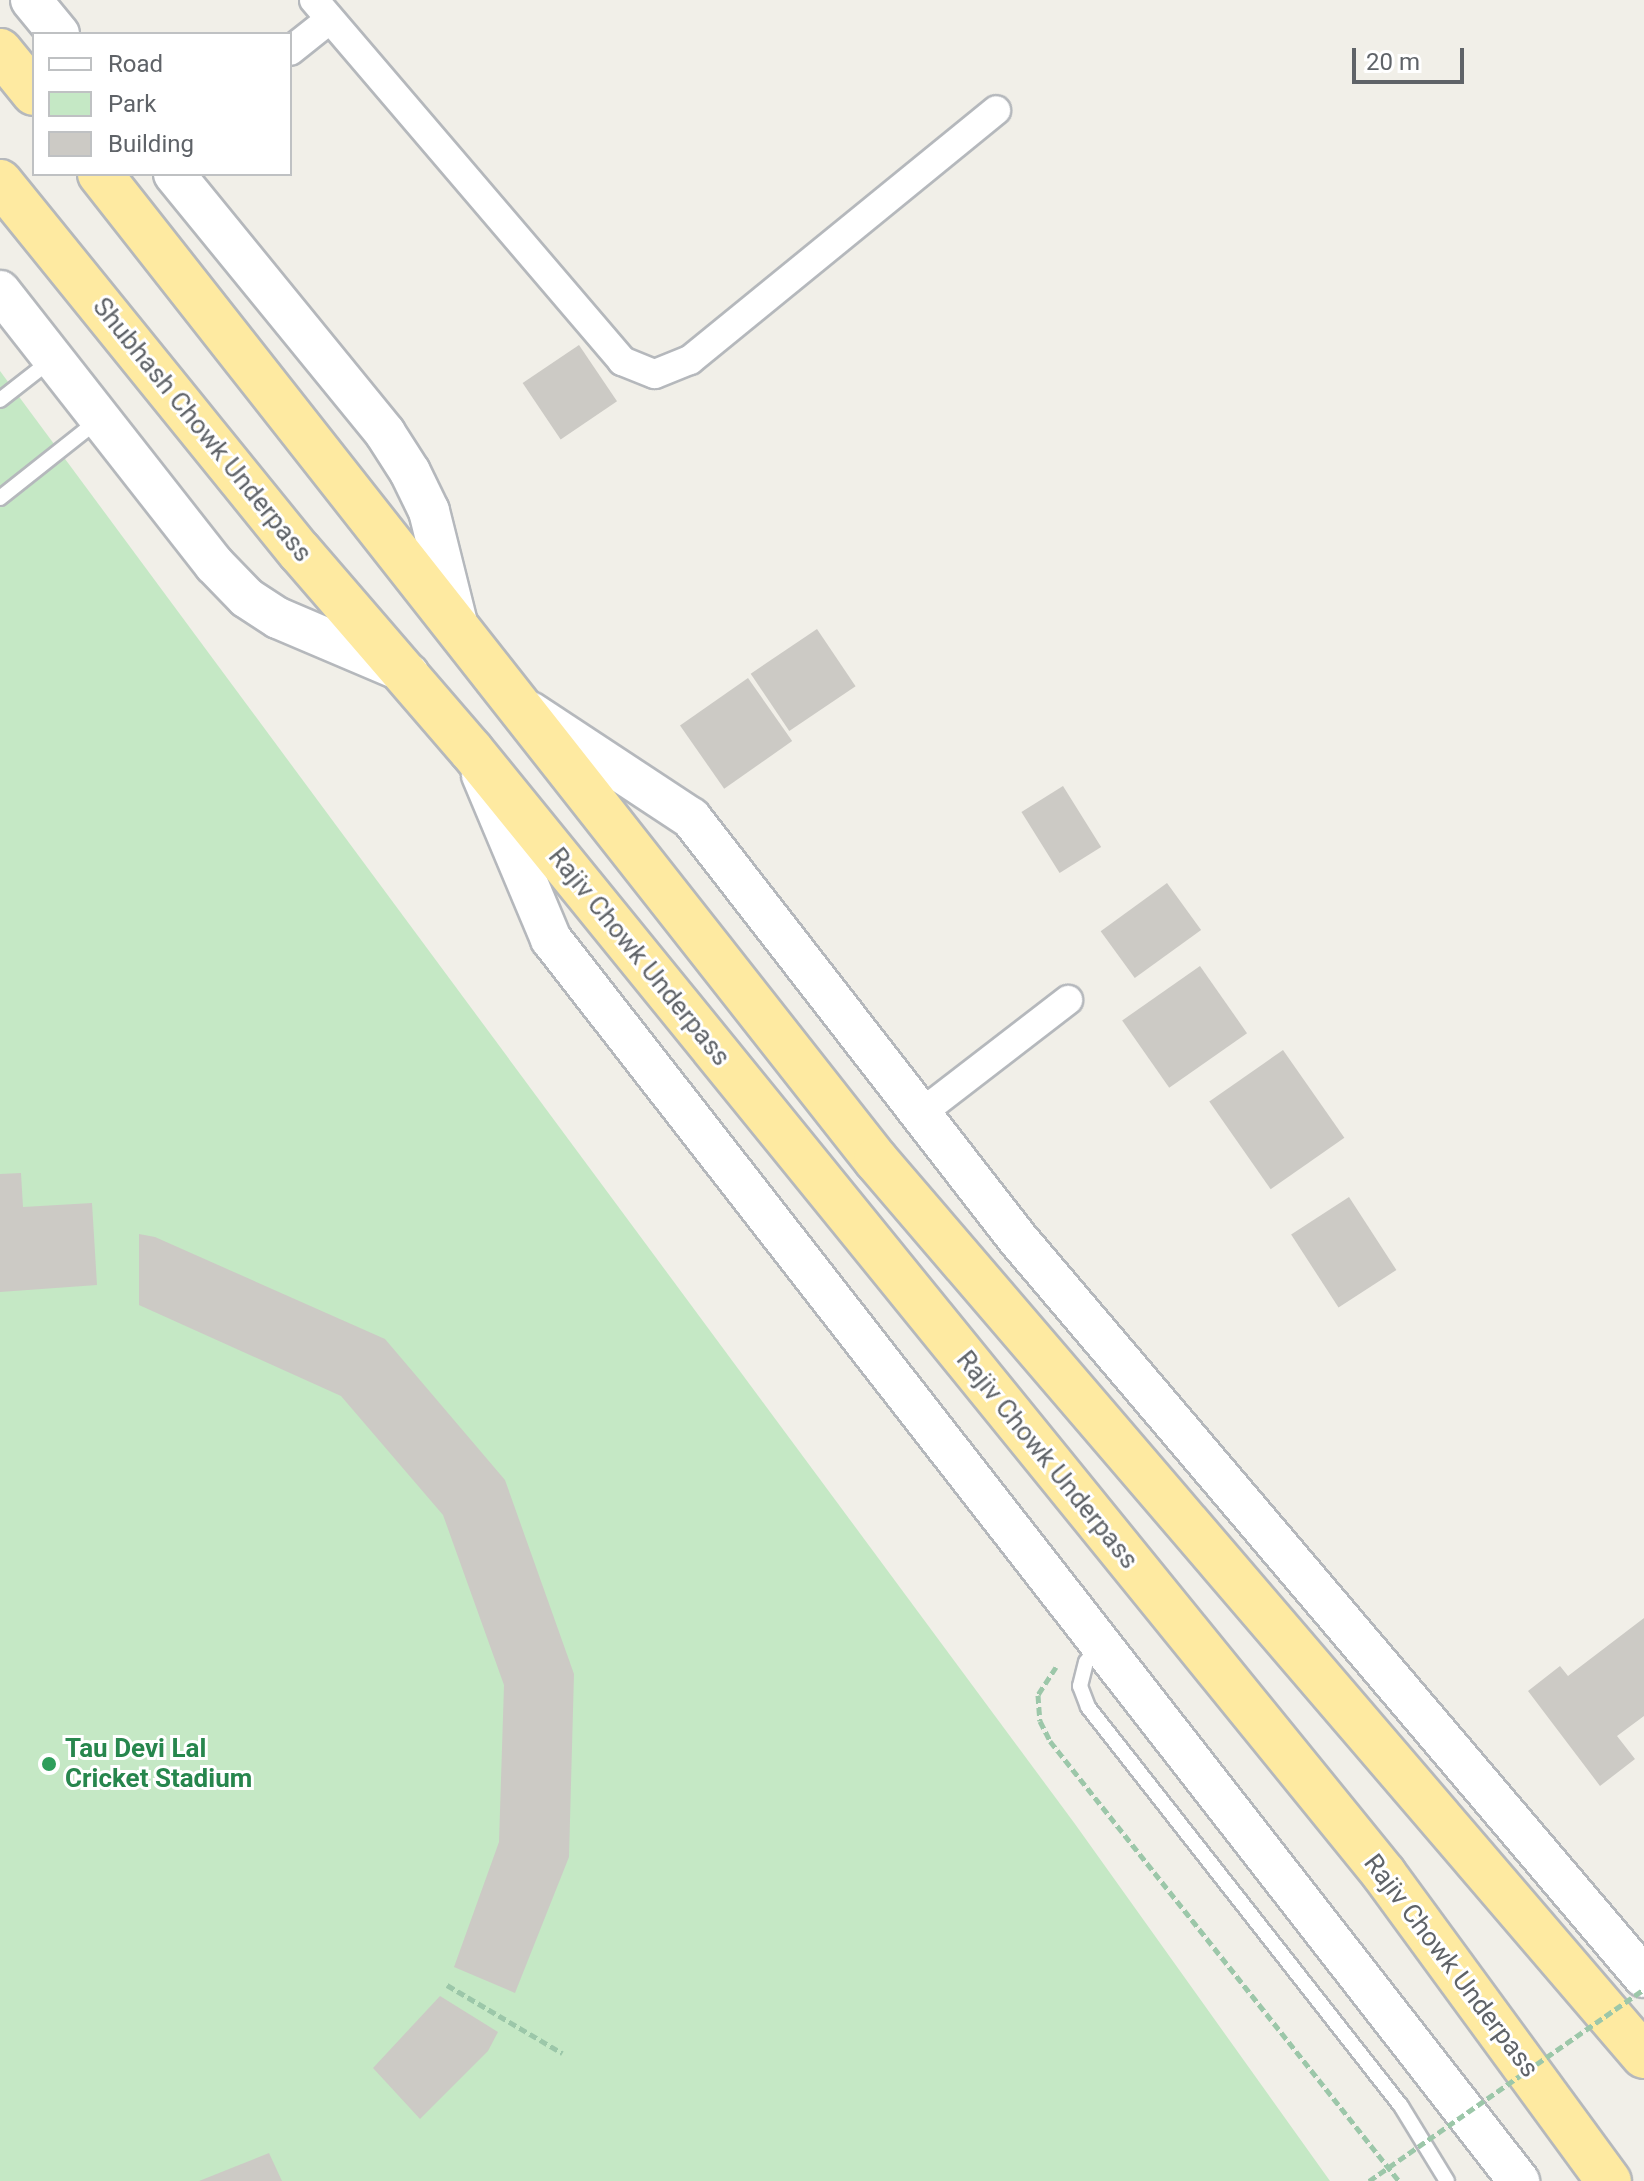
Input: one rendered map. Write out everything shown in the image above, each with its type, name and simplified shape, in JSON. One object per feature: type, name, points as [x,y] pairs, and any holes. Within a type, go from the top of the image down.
[{"type":"highway","points":[[0,51],[32,91]]},
{"type":"highway","points":[[102,176],[876,1160],[1644,2056]]},
{"type":"highway","name":"Shubhash Chowk Underpass","points":[[0,182],[300,552],[409,674],[471,750]]},
{"type":"highway","name":"Rajiv Chowk Underpass","points":[[471,750],[1384,1874],[1609,2181]]},
{"type":"main road","points":[[31,0],[57,32]]},
{"type":"main road","points":[[176,176],[385,433],[410,472],[429,511],[458,627]]},
{"type":"main road","points":[[0,291],[102,417],[214,564],[247,598],[278,618],[409,674]]},
{"type":"main road","points":[[520,705],[691,818],[1027,1250],[1644,1977]]},
{"type":"main road","points":[[471,750],[551,939],[1519,2181]]},
{"type":"street","points":[[292,48],[321,10],[622,361],[655,374],[690,360],[996,110]]},
{"type":"street","points":[[920,1114],[1068,1000]]},
{"type":"lane","points":[[0,400],[54,358]]},
{"type":"lane","points":[[0,498],[102,417]]},
{"type":"lane","points":[[1093,1633],[1080,1686],[1088,1707],[1401,2106],[1447,2181]]},
{"type":"path","points":[[1093,1633],[1038,1695],[1040,1721],[1050,1741],[1399,2181]]},
{"type":"path","points":[[447,1985],[562,2053]]},
{"type":"path","points":[[1369,2181],[1644,1989]]},
{"type":"green space","points":[[0,371],[1075,1824],[1330,2181],[0,2181]]},
{"type":"building","points":[[579,345],[617,401],[561,439],[523,383]]},
{"type":"building","points":[[817,629],[856,686],[789,731],[751,674]]},
{"type":"building","points":[[748,678],[792,741],[724,789],[680,726]]},
{"type":"building","points":[[1063,786],[1101,847],[1060,873],[1021,812]]},
{"type":"building","points":[[1167,883],[1201,930],[1135,978],[1101,931]]},
{"type":"building","points":[[1200,966],[1247,1033],[1169,1088],[1122,1020]]},
{"type":"building","points":[[1283,1050],[1344,1138],[1271,1189],[1209,1102]]},
{"type":"building","points":[[21,1173],[23,1207],[92,1203],[97,1285],[0,1292],[0,1174]]},
{"type":"building","points":[[1349,1197],[1396,1270],[1339,1308],[1291,1235]]},
{"type":"building","points":[[139,1234],[155,1237],[385,1339],[505,1480],[574,1674],[569,1857],[515,1993],[454,1967],[499,1842],[504,1685],[443,1515],[341,1396],[139,1305]]},
{"type":"building","points":[[1644,1618],[1644,1716],[1617,1736],[1635,1759],[1600,1786],[1528,1691],[1560,1666],[1568,1676]]},
{"type":"building","points":[[440,1996],[498,2032],[488,2051],[420,2119],[373,2068]]},
{"type":"building","points":[[269,2153],[282,2181],[199,2181]]},
{"type":"place","name":"Tau Devi Lal Cricket Stadium","points":[[49,1764]]}]
